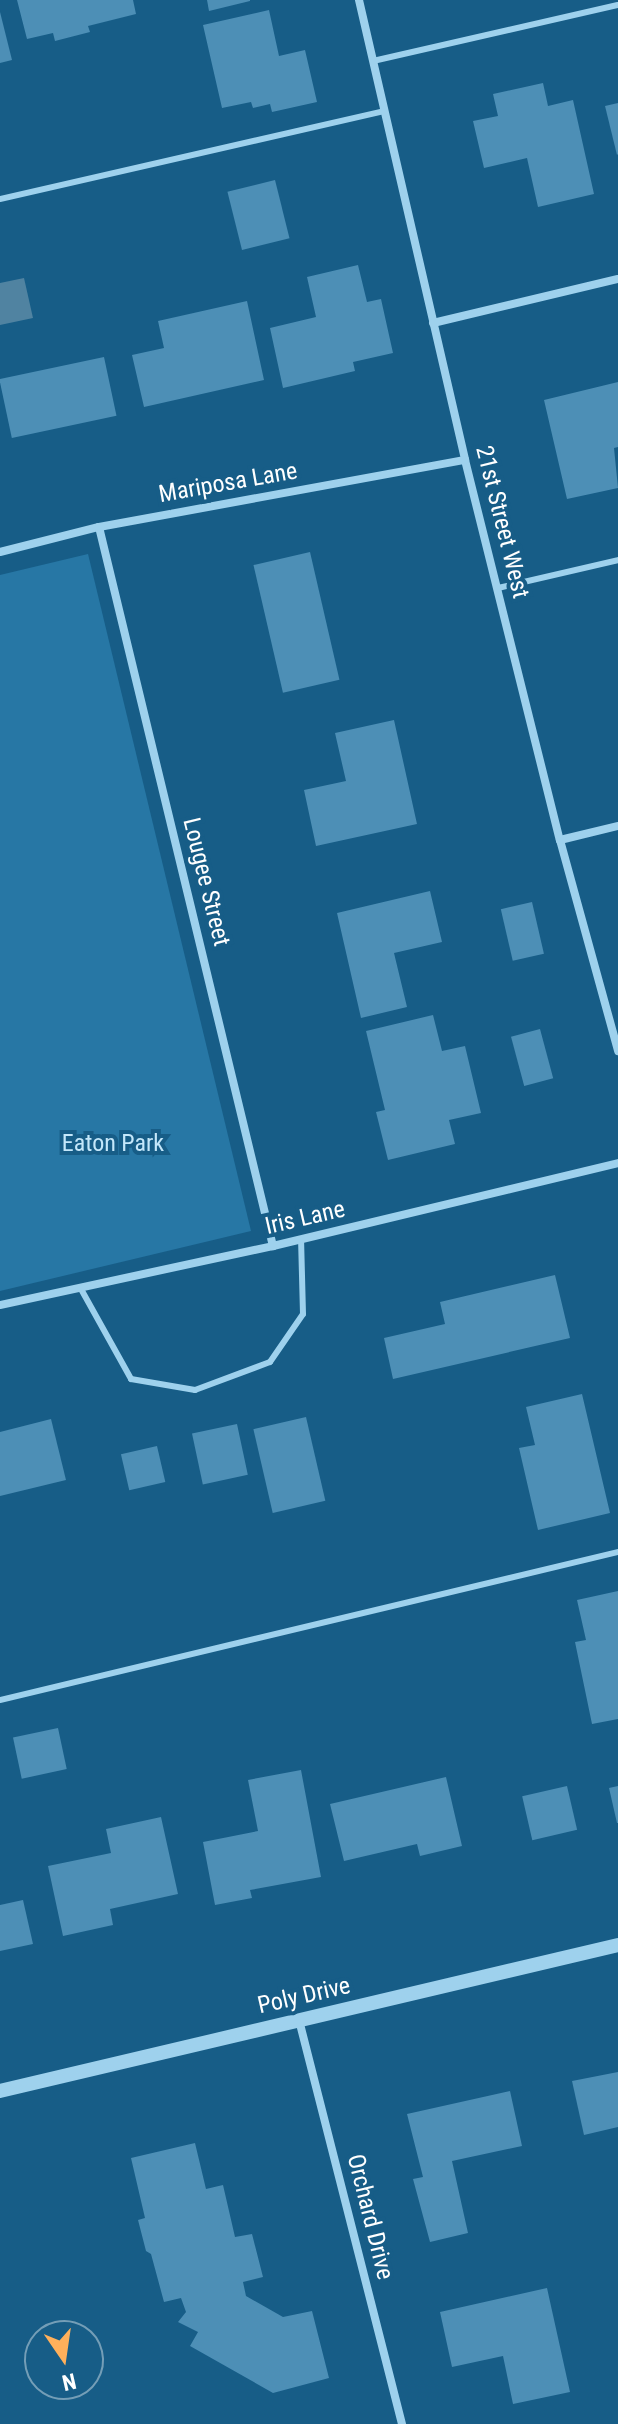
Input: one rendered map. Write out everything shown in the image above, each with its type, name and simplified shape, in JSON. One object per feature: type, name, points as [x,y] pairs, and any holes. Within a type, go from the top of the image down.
[{"type":"street","name":"21st Street West","points":[[359,0],[465,460],[560,840],[618,1051]]},
{"type":"street","points":[[433,323],[618,279]]},
{"type":"street","name":"Mariposa Lane","points":[[0,552],[99,527],[465,460]]},
{"type":"street","name":"Lougee Street","points":[[99,527],[273,1246]]},
{"type":"street","points":[[560,840],[618,826]]},
{"type":"street","name":"Iris Lane","points":[[0,1305],[301,1240],[618,1163]]},
{"type":"street","name":"Poly Drive","points":[[0,2091],[618,1945]]},
{"type":"street","name":"Orchard Drive","points":[[299,2019],[402,2424]]},
{"type":"lane","points":[[373,61],[618,5]]},
{"type":"lane","points":[[0,199],[385,111]]},
{"type":"lane","points":[[498,588],[618,560]]},
{"type":"lane","points":[[81,1289],[131,1379],[195,1390],[270,1362],[303,1314],[301,1240]]},
{"type":"lane","points":[[0,1700],[618,1552]]},
{"type":"green space","name":"Eaton Park","points":[[88,554],[251,1231],[0,1291],[0,575]]},
{"type":"shaded area","points":[[24,278],[33,318],[0,325],[0,283]]},
{"type":"building","points":[[17,0],[133,0],[136,14],[88,26],[90,32],[55,41],[53,33],[27,39]]},
{"type":"building","points":[[207,0],[250,0],[250,1],[209,11]]},
{"type":"building","points":[[269,10],[279,56],[305,50],[317,102],[272,112],[270,104],[253,108],[251,102],[222,108],[203,25]]},
{"type":"building","points":[[0,12],[12,60],[0,63]]},
{"type":"building","points":[[543,83],[548,106],[573,100],[594,194],[538,207],[527,158],[484,168],[473,121],[498,116],[493,94]]},
{"type":"building","points":[[618,103],[618,154],[617,155],[605,106]]},
{"type":"building","points":[[275,180],[290,238],[242,250],[227,192]]},
{"type":"building","points":[[358,265],[367,302],[381,299],[393,353],[353,362],[355,371],[283,388],[270,328],[316,317],[307,277]]},
{"type":"building","points":[[247,301],[264,380],[144,407],[132,355],[164,348],[158,321]]},
{"type":"building","points":[[104,357],[116,416],[12,438],[0,379]]},
{"type":"building","points":[[618,382],[618,447],[614,448],[618,488],[567,499],[544,400]]},
{"type":"building","points":[[310,552],[339,680],[283,693],[253,565]]},
{"type":"building","points":[[394,720],[417,824],[316,846],[304,790],[346,781],[335,733]]},
{"type":"building","points":[[430,891],[442,942],[394,953],[407,1007],[361,1018],[337,913]]},
{"type":"building","points":[[532,902],[544,954],[513,961],[501,909]]},
{"type":"building","points":[[433,1015],[442,1051],[465,1046],[481,1113],[449,1120],[455,1144],[388,1160],[376,1112],[385,1110],[366,1031]]},
{"type":"building","points":[[540,1029],[553,1078],[524,1086],[511,1037]]},
{"type":"building","points":[[555,1275],[570,1338],[393,1379],[384,1338],[445,1324],[440,1302]]},
{"type":"building","points":[[582,1394],[610,1513],[538,1530],[519,1448],[535,1445],[526,1407]]},
{"type":"building","points":[[306,1417],[325,1501],[273,1513],[253,1429]]},
{"type":"building","points":[[51,1419],[66,1480],[0,1496],[0,1432]]},
{"type":"building","points":[[237,1424],[248,1475],[203,1484],[192,1434]]},
{"type":"building","points":[[157,1446],[165,1482],[129,1490],[121,1454]]},
{"type":"building","points":[[618,1591],[618,1719],[592,1724],[575,1642],[586,1640],[577,1600]]},
{"type":"building","points":[[58,1728],[67,1769],[22,1779],[13,1738]]},
{"type":"building","points":[[301,1770],[321,1877],[250,1890],[252,1898],[215,1905],[203,1842],[258,1831],[248,1780]]},
{"type":"building","points":[[446,1777],[462,1846],[420,1856],[417,1844],[344,1861],[330,1804]]},
{"type":"building","points":[[567,1786],[577,1830],[532,1840],[522,1796]]},
{"type":"building","points":[[618,1786],[618,1823],[617,1823],[609,1788]]},
{"type":"building","points":[[161,1817],[178,1894],[110,1909],[113,1925],[63,1936],[48,1866],[111,1853],[106,1829]]},
{"type":"building","points":[[23,1900],[33,1944],[0,1951],[0,1905]]},
{"type":"building","points":[[618,2072],[618,2127],[584,2135],[572,2081]]},
{"type":"building","points":[[510,2091],[522,2146],[452,2161],[468,2233],[430,2242],[413,2179],[423,2177],[407,2114]]},
{"type":"building","points":[[195,2143],[206,2189],[223,2185],[235,2237],[252,2234],[263,2277],[243,2282],[246,2296],[283,2317],[312,2311],[329,2378],[273,2393],[190,2346],[198,2332],[178,2322],[186,2312],[181,2298],[164,2302],[138,2220],[145,2218],[131,2158]]},
{"type":"building","points":[[547,2288],[570,2392],[513,2404],[503,2356],[452,2367],[440,2312]]}]
